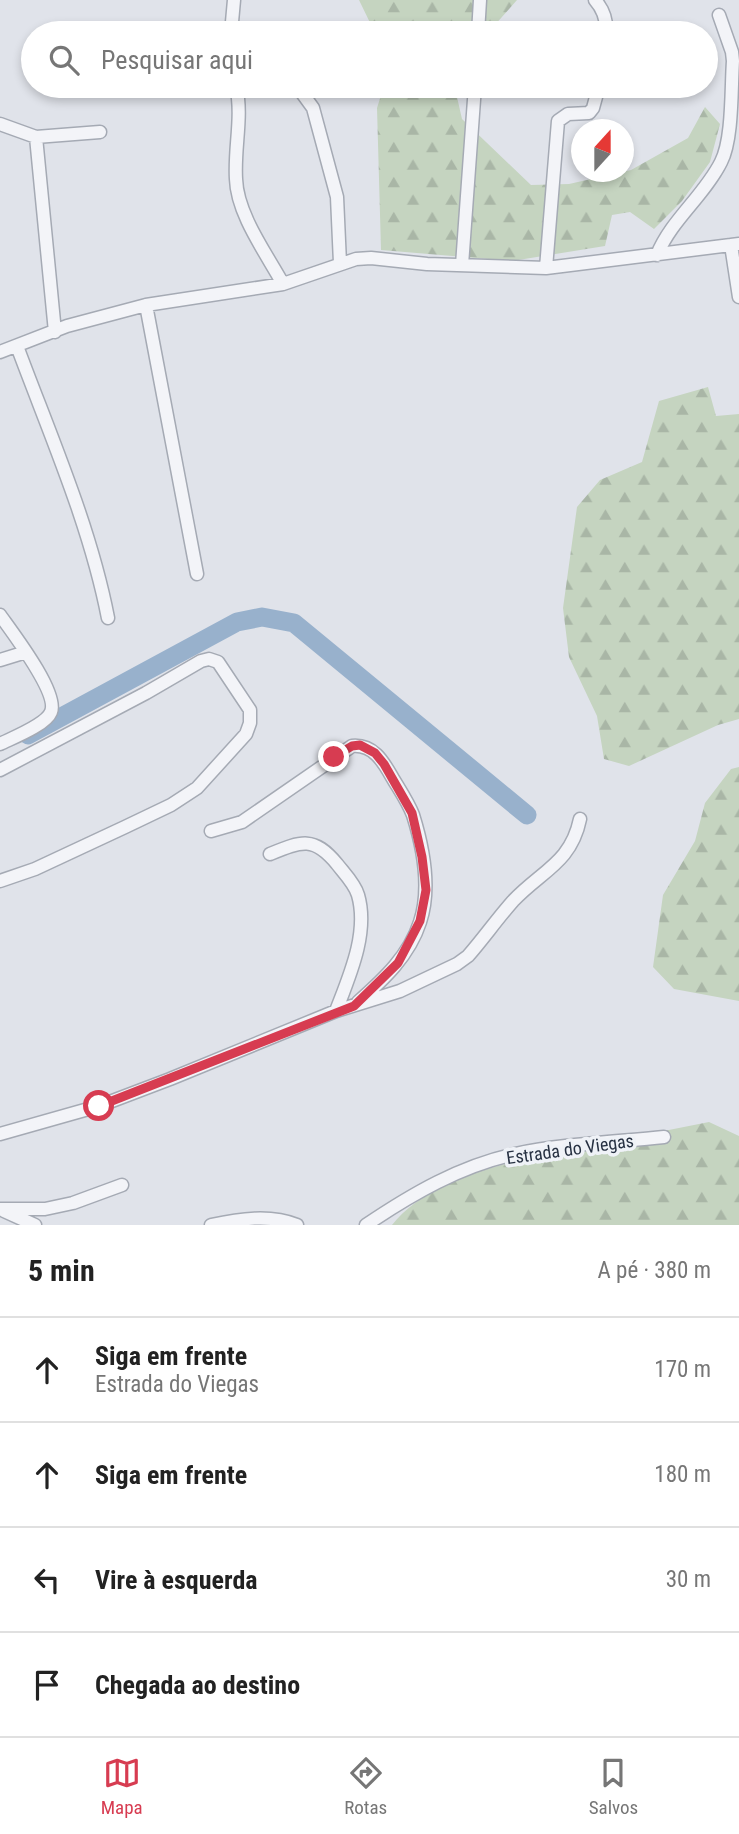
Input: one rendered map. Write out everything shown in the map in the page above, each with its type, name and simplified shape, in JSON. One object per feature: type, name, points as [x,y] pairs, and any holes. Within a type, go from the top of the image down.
[{"type":"street","points":[[232,21],[234,0]]},
{"type":"street","points":[[479,21],[480,0]]},
{"type":"street","points":[[595,0],[601,6],[606,21]]},
{"type":"street","points":[[657,255],[666,235],[710,182],[726,150],[733,61],[719,15]]},
{"type":"street","points":[[237,98],[240,125],[236,146],[236,181],[240,205],[283,284]]},
{"type":"street","points":[[306,98],[313,108],[337,197],[340,263]]},
{"type":"street","points":[[462,265],[474,98]]},
{"type":"street","points":[[546,268],[558,121],[568,114],[589,113],[596,98]]},
{"type":"street","points":[[0,124],[36,137],[100,132]]},
{"type":"street","points":[[36,137],[55,332]]},
{"type":"street","points":[[0,352],[55,332],[146,305],[283,284],[340,263],[371,258],[427,264],[546,268],[735,244],[739,297]]},
{"type":"street","points":[[146,305],[197,574]]},
{"type":"street","points":[[17,346],[83,527],[101,582],[108,618]]},
{"type":"street","points":[[0,615],[43,680],[52,705],[51,712],[39,724],[0,744]]},
{"type":"street","points":[[0,660],[26,652]]},
{"type":"street","points":[[0,770],[209,659],[218,662],[250,710],[250,723],[246,734],[197,788],[171,805],[35,869],[0,881]]},
{"type":"street","points":[[211,831],[242,822],[352,746],[368,748],[380,759],[412,813],[426,890],[420,921],[398,963],[354,1006]]},
{"type":"street","points":[[0,1134],[99,1106],[336,1011],[400,990],[439,973],[468,957],[512,903],[565,855],[577,833],[580,819]]},
{"type":"street","points":[[270,854],[284,848],[313,843],[324,849],[358,893],[361,914],[359,938],[336,1011]]},
{"type":"street","name":"Estrada do Viegas","points":[[366,1225],[405,1199],[447,1177],[515,1154],[664,1137]]},
{"type":"street","points":[[0,1209],[45,1209],[73,1203],[122,1185]]},
{"type":"street","points":[[0,1209],[35,1225]]},
{"type":"street","points":[[211,1225],[237,1220],[267,1219],[288,1221],[297,1225]]},
{"type":"green space","points":[[359,0],[517,0],[498,21],[369,21]]},
{"type":"green space","points":[[380,98],[457,98],[462,119],[531,185],[634,182],[634,168],[688,138],[705,107],[720,124],[710,162],[682,201],[654,229],[630,212],[612,215],[605,246],[512,261],[381,250],[377,108]]},
{"type":"green space","points":[[708,387],[716,416],[739,414],[739,719],[718,725],[629,766],[604,759],[597,716],[569,657],[563,608],[577,507],[600,480],[642,462],[659,401]]},
{"type":"green space","points":[[739,767],[739,1001],[674,989],[653,967],[663,895],[695,841],[705,803],[731,769]]},
{"type":"green space","points":[[709,1122],[739,1136],[739,1225],[392,1225],[410,1207],[431,1193],[482,1171],[509,1163]]},
{"type":"waterway","points":[[28,735],[237,622],[262,617],[294,623],[527,815]]},
{"type":"route","points":[[99,1106],[354,1006],[398,963],[420,921],[426,890],[412,813],[375,753],[360,745],[352,746],[334,757]]}]
